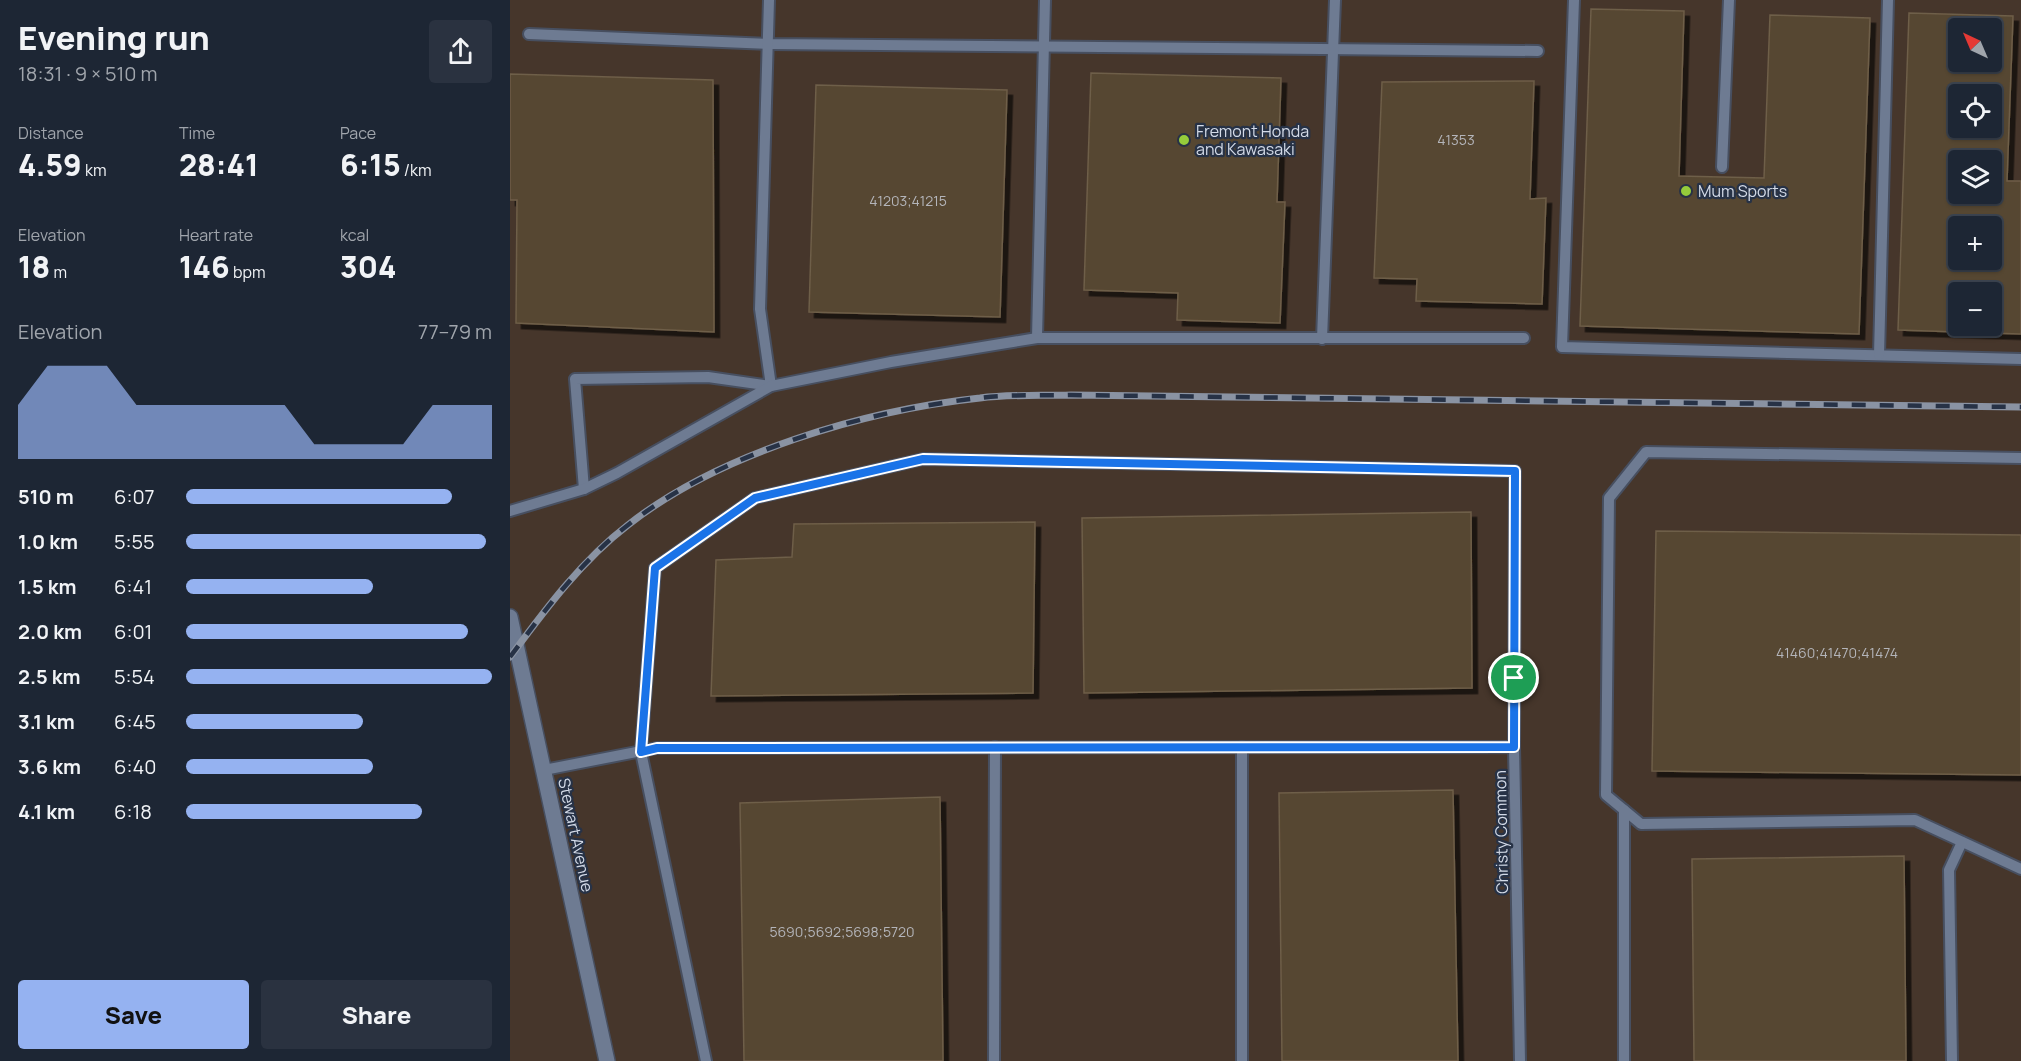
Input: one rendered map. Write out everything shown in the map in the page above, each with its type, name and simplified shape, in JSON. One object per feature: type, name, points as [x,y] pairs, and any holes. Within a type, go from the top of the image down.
[{"type":"street","name":"Stewart Avenue","points":[[510,616],[607,1061]]},
{"type":"lane","points":[[769,0],[760,309],[771,386]]},
{"type":"lane","points":[[1037,338],[1042,47],[1045,0]]},
{"type":"lane","points":[[1322,339],[1335,0]]},
{"type":"lane","points":[[1574,0],[1562,347],[2021,359]]},
{"type":"lane","points":[[1722,167],[1729,0]]},
{"type":"lane","points":[[1879,356],[1888,0]]},
{"type":"lane","points":[[529,34],[768,44],[1332,51],[1538,51]]},
{"type":"lane","points":[[510,511],[584,489],[617,473],[771,386],[891,362],[1037,338],[1524,338]]},
{"type":"lane","points":[[584,489],[575,379],[708,377],[771,386]]},
{"type":"lane","points":[[2021,458],[1646,452],[1609,498],[1606,795],[1641,824],[1915,820],[2021,869]]},
{"type":"lane","points":[[706,1061],[641,752],[655,568],[755,498],[923,459],[1515,471],[1514,747]]},
{"type":"lane","points":[[994,1061],[995,747]]},
{"type":"lane","points":[[1242,747],[1242,1061]]},
{"type":"lane","name":"Christy Common","points":[[544,770],[657,748],[1514,747],[1520,1061]]},
{"type":"lane","points":[[1624,810],[1624,1061]]},
{"type":"lane","points":[[1952,1061],[1949,870],[1962,842]]},
{"type":"shaded area","points":[[510,0],[2021,0],[2021,1061],[510,1061]]},
{"type":"building","points":[[1591,9],[1684,11],[1679,176],[1764,178],[1770,15],[1870,18],[1859,334],[1580,326]]},
{"type":"building","points":[[1909,13],[2013,16],[2007,181],[2021,181],[2021,334],[2002,333],[2002,282],[1948,282],[1948,332],[1898,330]]},
{"type":"building","name":"Fremont Honda and Kawasaki","points":[[1091,73],[1281,78],[1277,202],[1285,202],[1280,323],[1177,320],[1178,293],[1084,290]]},
{"type":"building","points":[[510,74],[713,80],[714,332],[516,323],[517,200],[510,200]]},
{"type":"building","points":[[1534,81],[1530,199],[1546,198],[1542,304],[1416,301],[1417,279],[1374,278],[1382,82]]},
{"type":"building","points":[[816,85],[1007,90],[1000,317],[809,312]]},
{"type":"building","points":[[1471,512],[1472,688],[1084,693],[1082,518]]},
{"type":"building","points":[[1035,522],[1033,693],[711,696],[716,560],[792,557],[794,524]]},
{"type":"building","points":[[1656,531],[2021,535],[2021,775],[1652,771]]},
{"type":"building","points":[[1453,790],[1458,1061],[1282,1061],[1279,793]]},
{"type":"building","points":[[940,797],[943,1061],[744,1061],[740,803]]},
{"type":"building","points":[[1904,856],[1906,1061],[1694,1061],[1692,859]]},
{"type":"railway","points":[[510,657],[579,570],[611,539],[665,499],[705,476],[795,439],[843,424],[936,404],[1003,396],[1071,395],[2021,407]]},
{"type":"place","name":"Fremont Honda and Kawasaki","points":[[1184,140]]},
{"type":"place","name":"Mum Sports","points":[[1686,191]]},
{"type":"route","points":[[923,459],[1515,471],[1514,678],[1514,747],[657,748],[641,752],[655,568],[755,498],[923,459]]}]
